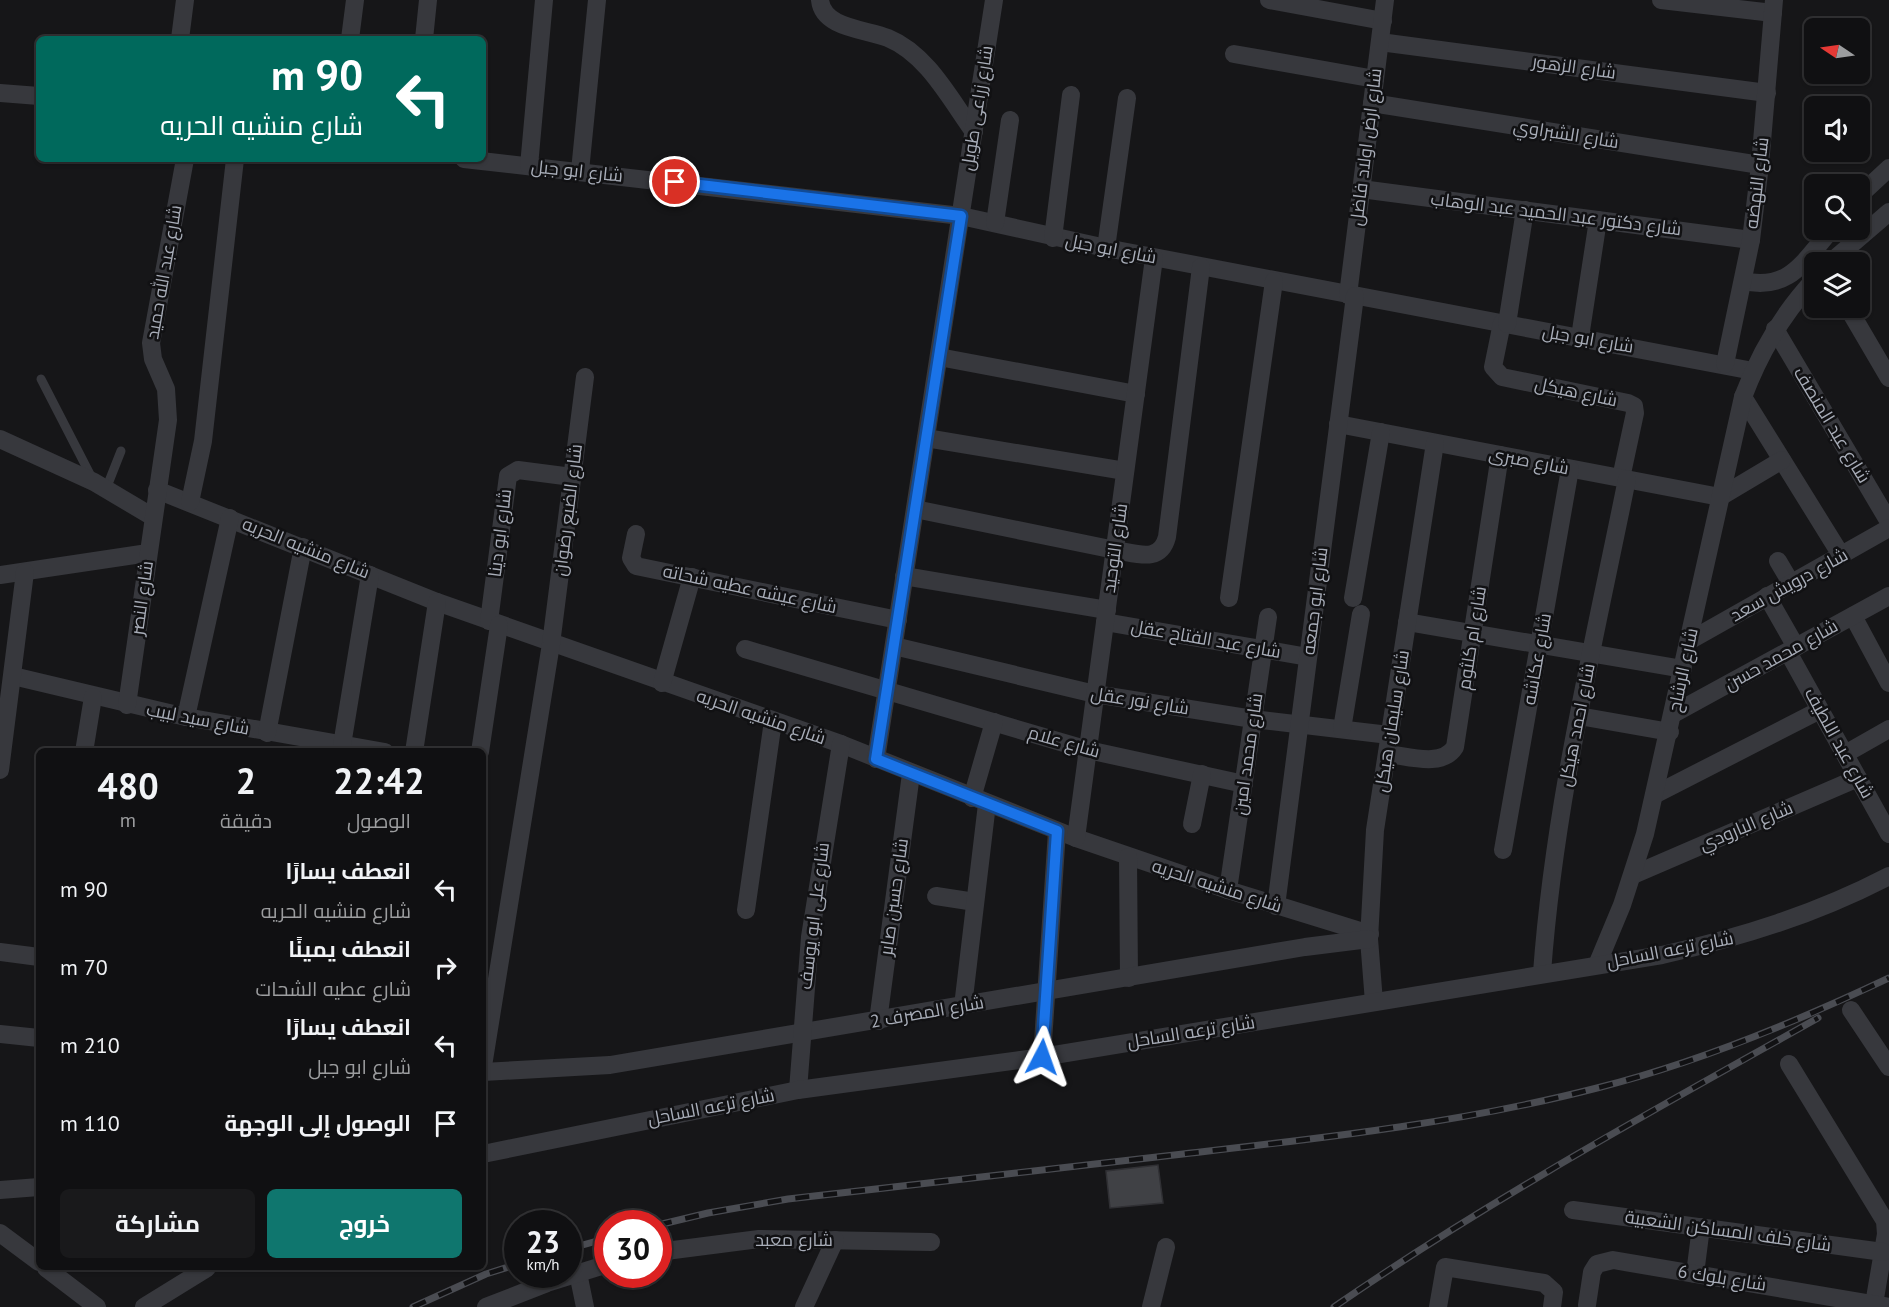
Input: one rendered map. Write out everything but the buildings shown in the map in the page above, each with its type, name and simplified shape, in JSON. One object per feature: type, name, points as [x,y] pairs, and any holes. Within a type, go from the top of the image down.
[{"type":"street","points":[[180,36],[185,0]]},
{"type":"street","points":[[350,36],[355,0]]},
{"type":"street","points":[[424,36],[428,0]]},
{"type":"street","points":[[529,165],[544,0]]},
{"type":"street","points":[[580,171],[597,0]]},
{"type":"street","points":[[820,0],[825,14],[834,21],[888,38],[914,54],[925,65],[974,132]]},
{"type":"street","name":"شارع زراعى طويل","points":[[876,759],[994,0]]},
{"type":"street","points":[[1269,0],[1383,21]]},
{"type":"street","name":"شارع ارض اولاد فاضل","points":[[1351,295],[1361,189],[1385,0]]},
{"type":"street","points":[[1661,0],[1774,6]]},
{"type":"street","name":"شارع النهضه","points":[[1725,364],[1750,240],[1760,165],[1774,6]]},
{"type":"street","name":"شارع الزهور","points":[[1380,42],[1767,93]]},
{"type":"street","points":[[1234,54],[1375,79]]},
{"type":"street","points":[[0,93],[36,96]]},
{"type":"street","points":[[1053,238],[1071,95]]},
{"type":"street","points":[[1106,248],[1127,98]]},
{"type":"street","name":"شارع الشبراوي","points":[[1372,103],[1760,165]]},
{"type":"street","points":[[994,223],[1010,120]]},
{"type":"street","name":"شارع ابو جبل","points":[[486,161],[961,216],[1053,238],[1154,258],[1753,371]]},
{"type":"street","name":"شارع عبد الله حميد","points":[[156,490],[169,405],[166,389],[153,359],[152,327],[183,162]]},
{"type":"street","points":[[190,502],[202,441],[235,162]]},
{"type":"street","points":[[1870,186],[1889,168]]},
{"type":"street","name":"شارع دكتور عبد الحميد عبد الوهاب","points":[[1361,189],[1750,240]]},
{"type":"street","points":[[1504,323],[1525,210]]},
{"type":"street","points":[[1843,252],[1888,216]]},
{"type":"street","points":[[1580,337],[1598,220]]},
{"type":"street","points":[[1743,281],[1769,285],[1779,282],[1791,274],[1822,240]]},
{"type":"street","name":"شارع التوحيد","points":[[1076,838],[1154,258]]},
{"type":"street","points":[[915,509],[1115,550],[1148,555],[1159,553],[1164,548],[1202,267]]},
{"type":"street","points":[[1229,598],[1274,281]]},
{"type":"street","name":"شارع الرشاح","points":[[1597,965],[1633,875],[1656,794],[1743,397],[1753,371],[1775,329],[1804,293]]},
{"type":"street","name":"شارع ابو جمعه","points":[[1275,906],[1338,424],[1351,295]]},
{"type":"street","points":[[1854,318],[1889,378]]},
{"type":"street","name":"شارع هيكل","points":[[1504,323],[1493,367],[1502,377],[1634,406],[1635,413],[1624,479]]},
{"type":"street","name":"شارع عبد المنصف","points":[[1775,329],[1889,522]]},
{"type":"street","points":[[939,357],[1136,394]]},
{"type":"street","name":"شارع الضبع رضوان","points":[[486,1047],[551,644],[585,377]]},
{"type":"street","points":[[1743,397],[1841,555]]},
{"type":"street","name":"شارع صبرى","points":[[1338,424],[1720,497]]},
{"type":"street","points":[[1353,598],[1381,432]]},
{"type":"street","points":[[926,438],[1125,471]]},
{"type":"street","points":[[0,439],[100,485],[153,518]]},
{"type":"street","name":"شارع سليمان هيكل","points":[[1374,1002],[1370,937],[1372,863],[1389,735],[1435,442]]},
{"type":"street","name":"شارع ام كلثوم","points":[[1387,753],[1438,760],[1451,753],[1455,747],[1500,455]]},
{"type":"street","points":[[1720,497],[1782,460]]},
{"type":"street","name":"شارع عكاشه","points":[[1503,850],[1570,469]]},
{"type":"street","name":"شارع ابو دينا","points":[[494,623],[508,476],[518,470],[572,477]]},
{"type":"street","name":"شارع احمد هيكل","points":[[1542,973],[1554,854],[1624,479]]},
{"type":"street","name":"شارع منشيه الحريه","points":[[156,490],[437,602],[551,644],[841,744],[911,774],[1076,838],[1370,937]]},
{"type":"street","name":"شارع النصر","points":[[127,705],[156,490]]},
{"type":"street","points":[[186,717],[230,518]]},
{"type":"street","name":"شارع درويش سعد","points":[[1689,642],[1889,528]]},
{"type":"street","name":"شارع عيشه عطيه شحاته","points":[[636,534],[631,558],[636,566],[898,620]]},
{"type":"street","points":[[267,733],[303,547]]},
{"type":"street","points":[[0,575],[148,553]]},
{"type":"street","points":[[1778,561],[1791,583]]},
{"type":"street","points":[[0,770],[25,572]]},
{"type":"street","points":[[342,745],[370,575]]},
{"type":"street","name":"شارع عبد الفتاح عقل","points":[[904,576],[1308,657]]},
{"type":"street","points":[[662,683],[692,577]]},
{"type":"street","name":"شارع عبد اللطيف","points":[[1767,596],[1820,710],[1889,834]]},
{"type":"street","name":"شارع محمد حسن","points":[[1672,723],[1792,649],[1889,596]]},
{"type":"street","points":[[415,748],[437,602]]},
{"type":"street","points":[[1342,729],[1361,614]]},
{"type":"street","points":[[1853,616],[1889,683]]},
{"type":"street","name":"شارع محمد امين","points":[[1228,890],[1268,617]]},
{"type":"street","points":[[1407,622],[1683,669]]},
{"type":"street","points":[[480,748],[494,623]]},
{"type":"street","name":"شارع نور عقل","points":[[894,646],[1095,694],[1253,719],[1389,735]]},
{"type":"street","name":"شارع علام","points":[[745,649],[1088,750],[1244,784]]},
{"type":"street","name":"شارع سيد لبيب","points":[[13,676],[127,705],[355,748]]},
{"type":"street","points":[[85,748],[93,697]]},
{"type":"street","points":[[1656,794],[1820,710]]},
{"type":"street","points":[[1579,716],[1672,723]]},
{"type":"street","points":[[746,910],[773,721]]},
{"type":"street","points":[[963,1006],[975,902],[979,801],[994,722]]},
{"type":"street","points":[[1845,754],[1889,729]]},
{"type":"street","name":"شارع على ابو يوسف","points":[[798,1090],[801,1034],[813,916],[841,744]]},
{"type":"street","name":"شارع حسين صابر","points":[[878,1021],[911,774]]},
{"type":"street","points":[[1192,824],[1202,774]]},
{"type":"street","name":"شارع البارودي","points":[[1633,875],[1858,778]]},
{"type":"street","points":[[1042,1057],[1057,831]]},
{"type":"street","points":[[1128,856],[1129,978]]},
{"type":"street","name":"شارع ترعه الساحل","points":[[486,1153],[798,1090],[1042,1057],[1662,955],[1726,941],[1788,922],[1848,897],[1889,876]]},
{"type":"street","points":[[936,896],[975,902]]},
{"type":"street","name":"شارع المصرف 2","points":[[486,1072],[610,1065],[1370,937]]},
{"type":"street","points":[[0,952],[36,957]]},
{"type":"street","points":[[1851,1010],[1889,1067]]},
{"type":"street","points":[[0,1034],[36,1038]]},
{"type":"street","points":[[1789,1064],[1882,1215],[1886,1227],[1882,1305]]},
{"type":"street","points":[[0,1190],[36,1187]]},
{"type":"street","name":"شارع خلف المساكن الشعبية","points":[[1573,1210],[1883,1252]]},
{"type":"street","points":[[1695,1274],[1701,1227]]},
{"type":"street","points":[[0,1233],[36,1260]]},
{"type":"street","name":"شارع معبد","points":[[672,1250],[759,1239],[931,1242]]},
{"type":"street","points":[[804,1307],[835,1240]]},
{"type":"street","points":[[1151,1307],[1166,1247]]},
{"type":"street","name":"شارع بلوك 6","points":[[1591,1306],[1592,1272],[1604,1261],[1695,1274],[1799,1299],[1882,1305]]},
{"type":"street","points":[[1438,1307],[1445,1267],[1544,1283],[1554,1292],[1553,1303],[1591,1306]]},
{"type":"street","points":[[49,1270],[98,1307]]},
{"type":"street","points":[[144,1307],[204,1270]]},
{"type":"street","points":[[486,1307],[537,1288]]},
{"type":"street","points":[[581,1288],[585,1307]]},
{"type":"lane","points":[[41,379],[100,485],[121,451]]},
{"type":"railway","points":[[672,1222],[788,1199],[1287,1142],[1494,1111],[1597,1088],[1709,1054],[1782,1026],[1889,978]]},
{"type":"railway","points":[[1334,1307],[1512,1193],[1818,1018]]},
{"type":"railway","points":[[582,1245],[594,1242]]},
{"type":"railway","points":[[413,1307],[486,1274],[504,1268]]},
{"type":"route","points":[[675,182],[961,216],[876,759],[1057,831],[1042,1057]]}]
